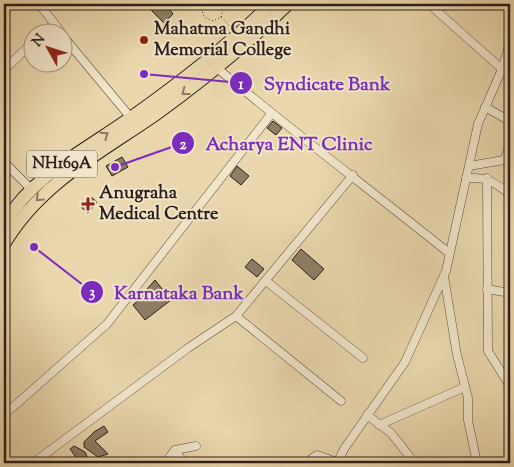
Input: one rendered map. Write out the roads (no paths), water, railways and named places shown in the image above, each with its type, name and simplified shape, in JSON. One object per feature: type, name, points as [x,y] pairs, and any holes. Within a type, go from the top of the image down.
[{"type":"highway","name":"NH169A","points":[[4,224],[31,189],[57,167],[131,118],[196,70],[271,4]]},
{"type":"highway","name":"NH169A","points":[[4,244],[29,208],[55,184],[217,68],[288,4]]},
{"type":"street","points":[[39,4],[52,22]]},
{"type":"street","points":[[429,4],[502,69]]},
{"type":"street","points":[[305,463],[317,455],[337,463],[405,362],[444,276],[478,124],[502,69],[510,44]]},
{"type":"street","points":[[72,46],[131,118]]},
{"type":"street","points":[[4,70],[22,53]]},
{"type":"street","points":[[217,68],[271,114],[353,175],[450,253]]},
{"type":"street","points":[[485,107],[510,120]]},
{"type":"street","points":[[4,415],[106,324],[212,192],[271,114]]},
{"type":"street","points":[[469,166],[504,160],[510,146]]},
{"type":"street","points":[[4,162],[31,189]]},
{"type":"street","points":[[33,463],[188,348],[236,316],[353,175]]},
{"type":"street","points":[[466,179],[487,178],[510,194]]},
{"type":"street","points":[[487,178],[488,351],[510,386]]},
{"type":"street","points":[[444,276],[457,355],[468,398],[468,420],[477,463]]},
{"type":"street","points":[[266,281],[363,358]]},
{"type":"street","points":[[487,289],[510,294]]},
{"type":"street","points":[[236,316],[342,401]]},
{"type":"street","points":[[379,425],[465,386]]},
{"type":"street","points":[[367,416],[396,439],[410,456]]},
{"type":"street","points":[[165,463],[175,450],[196,446]]},
{"type":"street","points":[[175,450],[184,463]]},
{"type":"place","name":"Mahatma Gandhi Memorial College","points":[[144,40]]},
{"type":"place","name":"Syndicate Bank","points":[[144,74]]},
{"type":"place","name":"Acharya ENT Clinic","points":[[115,167]]},
{"type":"place","name":"Anugraha Medical Centre","points":[[88,204]]},
{"type":"place","name":"Karnataka Bank","points":[[34,247]]}]
